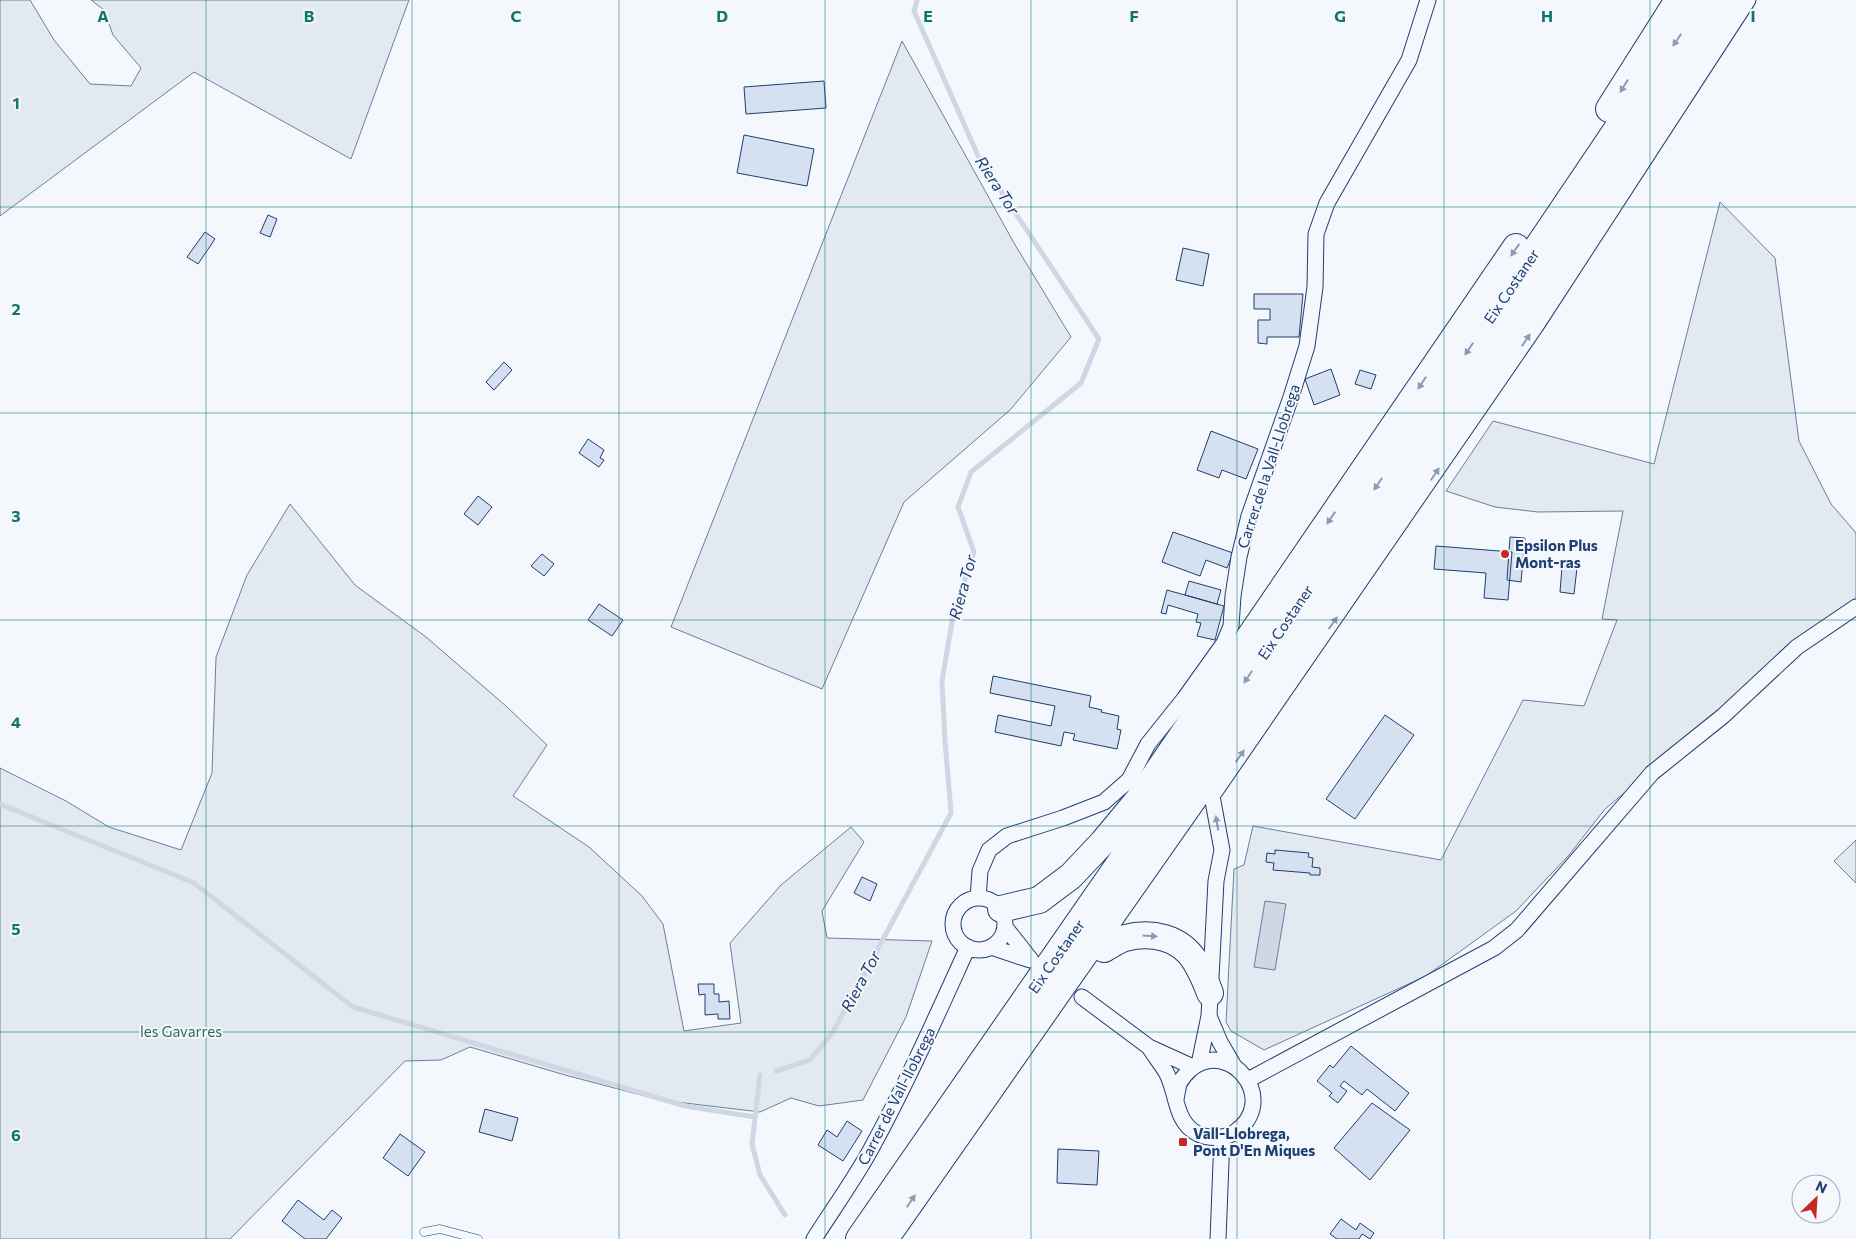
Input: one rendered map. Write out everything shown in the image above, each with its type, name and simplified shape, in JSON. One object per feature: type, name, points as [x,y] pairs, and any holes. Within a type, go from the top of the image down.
[{"type":"highway","points":[[995,911],[1039,900],[1071,876],[1104,842],[1138,800],[1486,290],[1558,189],[1678,0]]},
{"type":"highway","name":"Eix Costaner","points":[[859,1239],[1216,725],[1704,0]]},
{"type":"highway","points":[[886,1239],[1243,728],[1527,309],[1730,0]]},
{"type":"highway","points":[[937,1164],[1022,1062],[1212,796]]},
{"type":"highway","points":[[1104,949],[1124,939],[1141,935],[1158,936],[1171,940],[1194,959],[1210,1005]]},
{"type":"street","name":"Carrer de la Vall-Llobrega","points":[[995,911],[980,871],[989,850],[1007,836],[1063,818],[1104,802],[1129,780],[1148,744],[1184,699],[1224,643],[1231,626],[1239,557],[1249,516],[1307,346],[1315,287],[1316,234],[1327,202],[1409,60],[1428,0]]},
{"type":"street","points":[[1176,1099],[1180,1083],[1196,1066],[1210,1005],[1216,881],[1222,850],[1212,796],[1536,326],[1748,0]]},
{"type":"street","points":[[1248,1080],[1494,948],[1517,930],[1652,773],[1723,716],[1797,647],[1856,607]]},
{"type":"street","points":[[992,947],[1031,960],[995,911],[969,900],[962,904],[956,912],[954,919],[955,934],[968,947],[982,950],[992,947],[999,941],[995,911]]},
{"type":"street","name":"Carrer de Vall-llobrega","points":[[814,1239],[869,1151],[884,1123],[920,1054],[968,947]]},
{"type":"street","points":[[1082,997],[1149,1047],[1196,1066],[1217,1061],[1234,1066],[1243,1073],[1252,1090],[1254,1100],[1248,1120],[1237,1131],[1222,1137],[1212,1138],[1192,1130],[1185,1124],[1178,1112],[1176,1099],[1166,1073],[1149,1047]]},
{"type":"street","points":[[1210,1005],[1220,1042],[1234,1066]]},
{"type":"street","points":[[1218,1239],[1222,1137]]},
{"type":"lane","points":[[424,1232],[440,1229],[478,1239]]},
{"type":"green space","points":[[0,0],[30,0],[54,40],[90,84],[131,86],[141,68],[113,35],[104,10],[91,0],[409,0],[351,159],[194,72],[0,216]]},
{"type":"green space","points":[[902,41],[1014,243],[1071,337],[1010,410],[904,502],[822,689],[671,627]]},
{"type":"green space","points":[[1720,202],[1775,258],[1799,441],[1831,504],[1856,533],[1856,599],[1605,809],[1569,855],[1516,911],[1426,976],[1264,1050],[1231,1031],[1226,1022],[1234,869],[1244,865],[1253,826],[1441,860],[1523,700],[1584,706],[1617,620],[1602,619],[1623,511],[1538,512],[1495,507],[1446,491],[1493,421],[1654,464]]},
{"type":"green space","name":"les Gavarres","points":[[290,504],[355,585],[426,637],[506,706],[547,745],[513,796],[589,847],[642,896],[663,924],[684,1031],[741,1023],[730,943],[781,885],[851,827],[864,842],[822,911],[827,938],[932,941],[906,1017],[863,1100],[819,1106],[791,1098],[760,1112],[660,1100],[470,1047],[441,1060],[405,1061],[230,1239],[0,1239],[0,768],[66,801],[109,827],[181,850],[212,773],[216,657],[247,575]]},
{"type":"green space","points":[[1856,840],[1856,883],[1834,861]]},
{"type":"shaded area","points":[[1265,901],[1286,904],[1275,970],[1254,967]]},
{"type":"building","points":[[824,81],[826,108],[746,114],[744,87]]},
{"type":"building","points":[[744,135],[814,149],[807,186],[737,173]]},
{"type":"building","points":[[268,215],[277,219],[270,237],[260,233]]},
{"type":"building","points":[[205,232],[215,239],[198,264],[187,257]]},
{"type":"building","points":[[1183,248],[1209,254],[1203,286],[1176,280]]},
{"type":"building","points":[[1254,294],[1303,294],[1299,337],[1267,337],[1267,344],[1258,343],[1258,320],[1270,320],[1270,309],[1254,309]]},
{"type":"building","points":[[504,362],[512,370],[494,390],[486,382]]},
{"type":"building","points":[[1331,369],[1340,395],[1314,405],[1305,379]]},
{"type":"building","points":[[1360,370],[1376,375],[1371,389],[1355,384]]},
{"type":"building","points":[[1211,431],[1258,449],[1246,479],[1222,470],[1219,478],[1197,470]]},
{"type":"building","points":[[588,439],[604,450],[600,458],[604,460],[599,467],[579,453]]},
{"type":"building","points":[[478,496],[492,507],[478,525],[464,514]]},
{"type":"building","points":[[1173,532],[1233,553],[1227,568],[1206,560],[1200,576],[1162,562]]},
{"type":"building","points":[[1510,537],[1525,538],[1521,582],[1507,580]]},
{"type":"building","points":[[1436,546],[1512,552],[1508,600],[1484,598],[1486,573],[1434,569]]},
{"type":"building","points":[[542,554],[554,564],[544,576],[531,566]]},
{"type":"building","points":[[1562,567],[1577,568],[1574,594],[1560,592]]},
{"type":"building","points":[[1189,581],[1221,590],[1217,604],[1185,595]]},
{"type":"building","points":[[1167,590],[1224,606],[1215,640],[1197,636],[1201,623],[1196,622],[1198,614],[1168,605],[1166,614],[1161,613]]},
{"type":"building","points":[[599,604],[623,620],[612,636],[588,620]]},
{"type":"building","points":[[993,676],[1091,696],[1089,707],[1119,716],[1117,729],[1121,730],[1117,749],[1073,740],[1075,734],[1064,732],[1061,746],[995,732],[998,715],[1051,726],[1055,706],[990,693]]},
{"type":"building","points":[[1385,715],[1414,735],[1355,819],[1326,799]]},
{"type":"building","points":[[1275,850],[1309,853],[1308,857],[1313,858],[1312,867],[1320,868],[1320,875],[1273,870],[1274,863],[1266,862],[1267,853],[1275,854]]},
{"type":"building","points":[[862,877],[877,884],[870,901],[854,893]]},
{"type":"building","points":[[698,984],[714,984],[714,994],[719,994],[719,1002],[729,1001],[730,1019],[718,1019],[718,1014],[705,1015],[705,994],[699,995]]},
{"type":"building","points":[[1351,1046],[1409,1093],[1395,1111],[1367,1089],[1362,1095],[1344,1081],[1340,1086],[1347,1091],[1338,1103],[1329,1096],[1332,1093],[1317,1081],[1330,1065],[1333,1068]]},
{"type":"building","points":[[1372,1103],[1410,1130],[1370,1180],[1334,1148]]},
{"type":"building","points":[[485,1109],[518,1118],[512,1141],[479,1132]]},
{"type":"building","points":[[847,1121],[862,1131],[843,1161],[818,1145],[827,1130],[837,1137]]},
{"type":"building","points":[[400,1134],[425,1152],[408,1176],[383,1158]]},
{"type":"building","points":[[1058,1149],[1099,1151],[1097,1185],[1057,1183]]},
{"type":"building","points":[[298,1200],[324,1220],[332,1210],[342,1218],[326,1239],[305,1239],[282,1221]]},
{"type":"building","points":[[1341,1219],[1356,1230],[1360,1223],[1374,1233],[1370,1239],[1362,1234],[1359,1239],[1337,1239],[1330,1234]]},
{"type":"waterway","name":"Riera Tor","points":[[776,1071],[810,1060],[833,1032],[951,813],[942,681],[953,616],[974,552],[958,507],[971,472],[1081,383],[1099,339],[979,158],[914,11],[917,0]]},
{"type":"waterway","points":[[0,804],[194,883],[353,1007],[685,1106],[755,1117]]},
{"type":"waterway","name":"Riera Tor","points":[[760,1075],[752,1144],[760,1175],[785,1215]]},
{"type":"place","name":"Epsilon Plus Mont-ras","points":[[1505,554]]},
{"type":"place","name":"Vall-Llobrega, Pont D'En Miques","points":[[1183,1142]]}]
